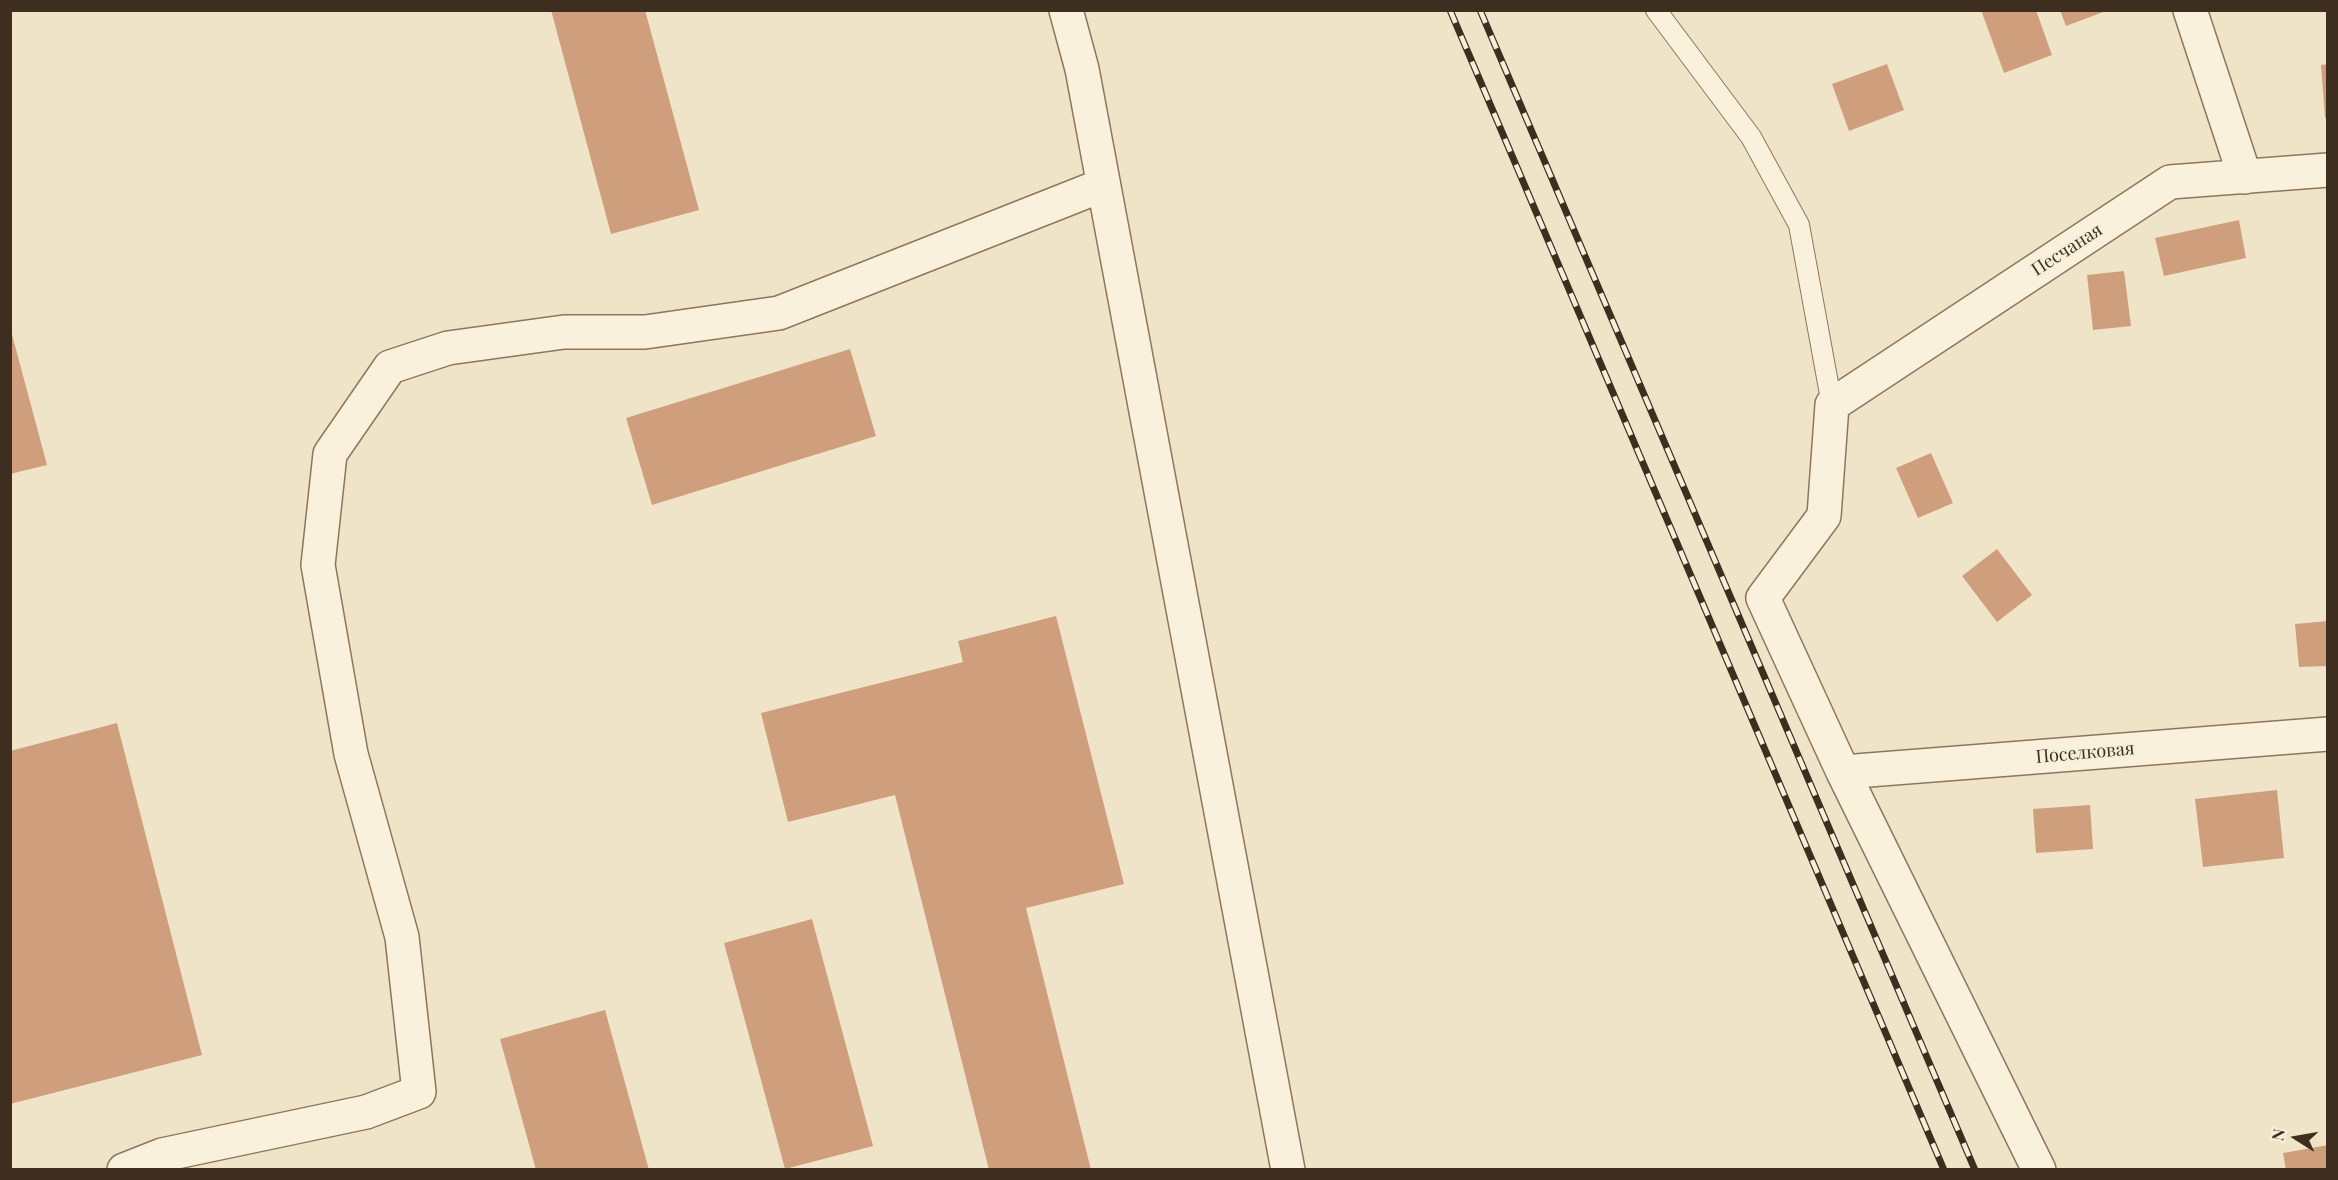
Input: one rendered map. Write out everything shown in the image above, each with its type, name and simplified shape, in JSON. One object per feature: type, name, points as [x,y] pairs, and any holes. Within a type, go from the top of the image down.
[{"type":"street","points":[[1066,10],[1082,69],[1288,1170]]},
{"type":"street","points":[[2190,10],[2245,177]]},
{"type":"street","name":"Песчаная","points":[[1832,405],[2170,182],[2328,170]]},
{"type":"street","points":[[124,1170],[162,1155],[366,1112],[419,1092],[402,937],[351,754],[318,565],[330,454],[390,367],[448,348],[541,335],[564,332],[645,332],[779,313],[1103,185]]},
{"type":"street","points":[[1832,405],[1824,516],[1763,598],[1843,772],[2039,1170]]},
{"type":"street","name":"Поселковая","points":[[1843,772],[2328,734]]},
{"type":"lane","points":[[1656,10],[1751,137],[1799,225],[1832,405]]},
{"type":"building","points":[[551,10],[645,10],[699,210],[611,234]]},
{"type":"building","points":[[1981,10],[2036,10],[2052,55],[2004,73]]},
{"type":"building","points":[[2060,10],[2106,10],[2106,11],[2066,26]]},
{"type":"building","points":[[1887,64],[1904,110],[1849,131],[1832,84]]},
{"type":"building","points":[[2328,64],[2328,118],[2325,118],[2321,65]]},
{"type":"building","points":[[2239,220],[2246,258],[2164,276],[2155,238]]},
{"type":"building","points":[[2124,271],[2131,326],[2093,330],[2087,275]]},
{"type":"building","points":[[10,327],[47,465],[10,474]]},
{"type":"building","points":[[850,349],[876,436],[652,505],[626,418]]},
{"type":"building","points":[[1931,453],[1953,503],[1918,518],[1896,468]]},
{"type":"building","points":[[1997,549],[2032,595],[1997,622],[1962,576]]},
{"type":"building","points":[[1056,616],[1124,884],[1026,908],[1091,1170],[989,1170],[895,795],[788,822],[761,713],[963,662],[958,641]]},
{"type":"building","points":[[2328,621],[2328,666],[2299,667],[2295,624]]},
{"type":"building","points":[[117,723],[202,1055],[10,1104],[10,751]]},
{"type":"building","points":[[2277,790],[2284,858],[2203,867],[2195,799]]},
{"type":"building","points":[[2090,805],[2093,849],[2036,853],[2033,809]]},
{"type":"building","points":[[812,919],[873,1146],[785,1169],[724,943]]},
{"type":"building","points":[[605,1010],[649,1170],[536,1170],[500,1039]]},
{"type":"building","points":[[2328,1145],[2328,1170],[2286,1170],[2283,1153]]},
{"type":"railway","points":[[1450,10],[1944,1170]]},
{"type":"railway","points":[[1480,10],[1975,1170]]}]
